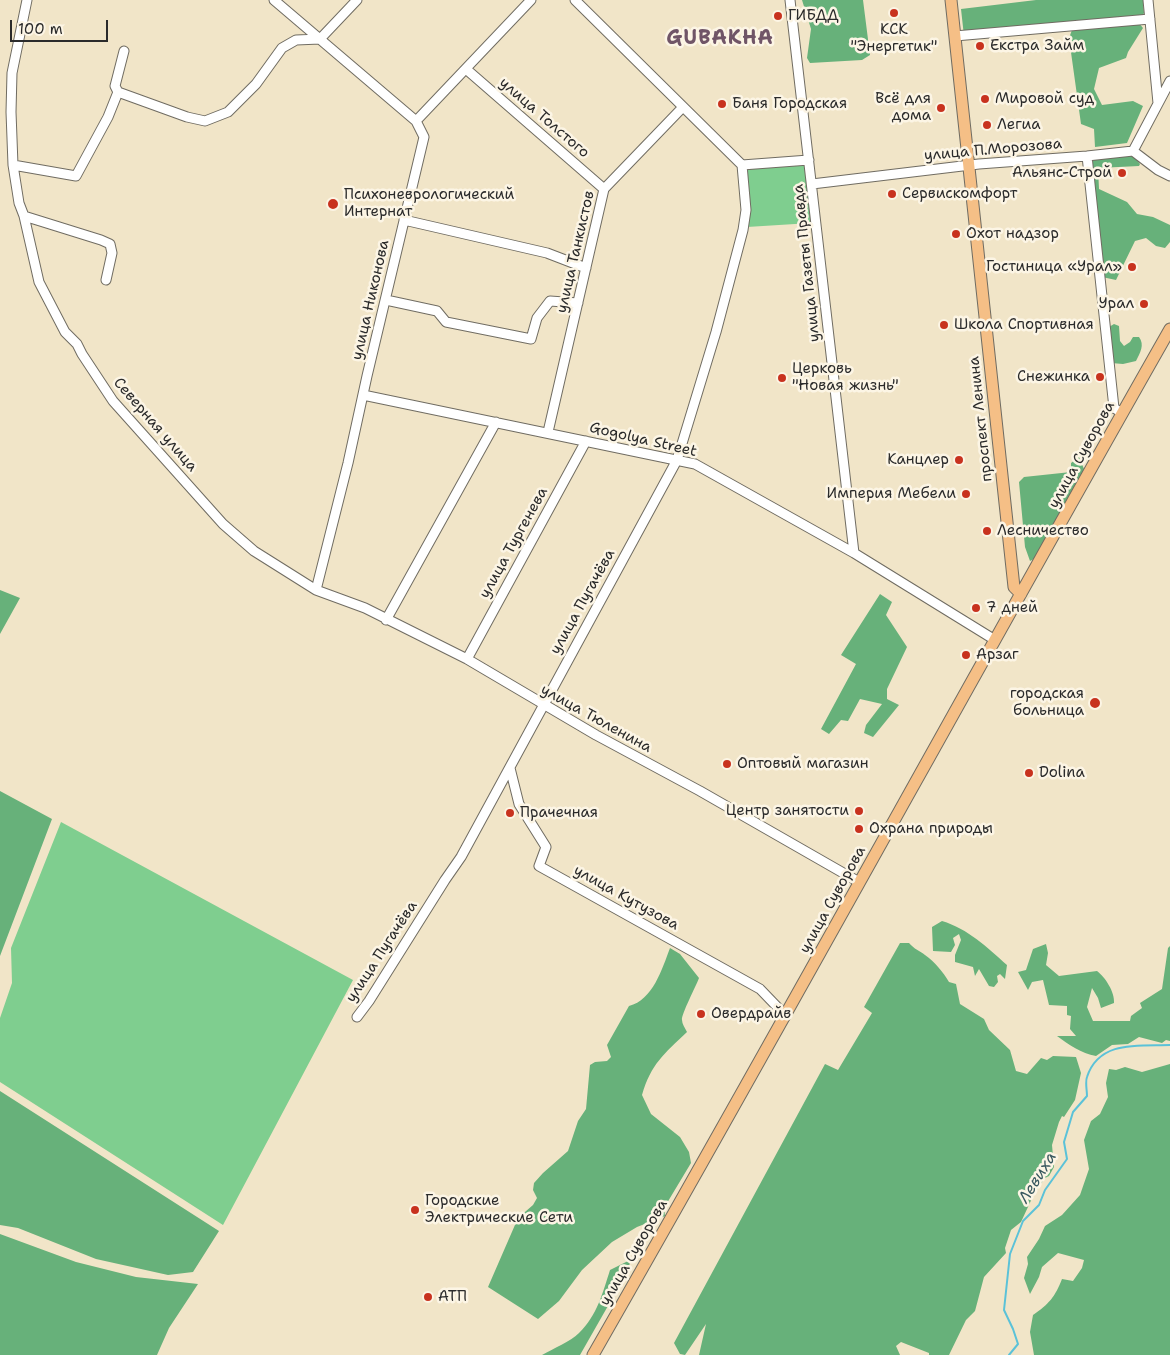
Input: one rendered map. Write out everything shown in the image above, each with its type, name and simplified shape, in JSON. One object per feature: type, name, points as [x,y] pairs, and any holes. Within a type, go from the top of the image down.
[{"type":"main road","name":"проспект Ленина","points":[[951,0],[1014,587],[1021,594]]},
{"type":"main road","name":"улица Суворова","points":[[593,1355],[786,1016],[994,640],[1170,328]]},
{"type":"street","name":"Северная улица","points":[[27,0],[12,73],[13,165],[19,203],[24,216],[39,282],[65,332],[76,344],[113,401],[224,524],[254,551],[316,590]]},
{"type":"street","points":[[274,0],[416,120],[532,0]]},
{"type":"street","points":[[124,51],[115,86],[118,92],[187,117],[205,121],[228,112],[256,84],[282,48],[296,40],[320,39],[356,0]]},
{"type":"street","points":[[575,0],[742,165],[809,160]]},
{"type":"street","name":"улица Газеты Правда","points":[[790,0],[854,554]]},
{"type":"street","points":[[1148,0],[1158,103]]},
{"type":"street","points":[[955,36],[1150,19]]},
{"type":"street","name":"улица Толстого","points":[[466,69],[604,189]]},
{"type":"street","points":[[1170,81],[1133,151],[1158,170],[1170,176]]},
{"type":"street","points":[[13,165],[76,176],[108,117],[118,92]]},
{"type":"street","name":"улица Танкистов","points":[[548,432],[604,189],[683,106]]},
{"type":"street","name":"улица Никонова","points":[[316,590],[348,463],[424,137],[416,120]]},
{"type":"street","name":"улица П.Морозова","points":[[812,184],[969,165],[1133,151]]},
{"type":"street","points":[[1087,156],[1114,408],[1122,413]]},
{"type":"street","name":"улица Пугачёва","points":[[357,1017],[369,1002],[461,857],[677,460],[716,332],[743,230],[746,210],[742,165]]},
{"type":"street","points":[[24,216],[110,244],[112,253],[106,280]]},
{"type":"street","points":[[404,220],[547,253],[586,268]]},
{"type":"street","points":[[386,300],[437,312],[446,322],[531,339],[537,318],[550,301],[578,303]]},
{"type":"street","name":"Gogolya Street","points":[[363,395],[695,464],[854,554],[994,640]]},
{"type":"street","points":[[386,620],[496,422]]},
{"type":"street","name":"улица Тургенева","points":[[467,659],[586,441]]},
{"type":"street","name":"улица Тюленина","points":[[316,590],[365,608],[467,659],[543,705],[707,795],[859,882]]},
{"type":"street","name":"улица Кутузова","points":[[510,768],[519,804],[546,847],[539,866],[760,989],[786,1016]]},
{"type":"green space","points":[[802,0],[863,0],[870,55],[862,60],[810,63],[807,58],[811,29]]},
{"type":"green space","points":[[1036,0],[1143,0],[1144,13],[1142,17],[964,36],[961,9]]},
{"type":"green space","points":[[1137,21],[1143,28],[1126,58],[1099,68],[1094,89],[1102,105],[1133,101],[1143,106],[1127,143],[1095,147],[1094,129],[1081,124],[1069,38],[1072,30]]},
{"type":"green space","points":[[1132,154],[1140,164],[1139,166],[1098,168],[1099,189],[1127,202],[1137,214],[1153,217],[1170,225],[1170,242],[1165,248],[1156,246],[1146,238],[1135,241],[1116,280],[1102,277],[1090,160]]},
{"type":"green space","points":[[806,164],[811,223],[747,227],[746,168]]},
{"type":"green space","points":[[1114,324],[1119,326],[1120,341],[1124,346],[1133,337],[1139,337],[1141,340],[1142,346],[1136,361],[1123,364],[1111,363],[1109,327]]},
{"type":"green space","points":[[1079,457],[1084,469],[1034,559],[1030,561],[1025,547],[1019,482],[1024,477],[1071,472],[1071,463]]},
{"type":"green space","points":[[0,590],[20,598],[0,634]]},
{"type":"green space","points":[[880,594],[892,602],[886,615],[907,647],[887,689],[887,699],[899,705],[873,737],[864,733],[866,725],[882,704],[860,699],[848,721],[841,720],[829,734],[821,729],[856,664],[841,655]]},
{"type":"green space","points":[[0,791],[52,819],[0,956]]},
{"type":"green space","points":[[61,822],[353,980],[223,1225],[0,1082],[0,1018],[12,983],[11,948]]},
{"type":"green space","points":[[942,921],[969,934],[1007,965],[1005,979],[1000,974],[997,976],[998,982],[994,987],[989,986],[979,969],[975,976],[973,967],[955,962],[955,955],[961,940],[959,934],[953,938],[955,945],[951,952],[933,951],[932,927]]},
{"type":"green space","points":[[900,943],[909,943],[932,961],[949,982],[956,984],[960,1004],[984,1019],[989,1030],[1010,1050],[1016,1071],[1027,1074],[1041,1058],[1047,1060],[1053,1056],[1076,1057],[1081,1073],[1075,1100],[1064,1117],[1062,1116],[1052,1145],[1054,1167],[1034,1194],[1021,1222],[1011,1230],[1005,1248],[1006,1253],[984,1277],[975,1311],[966,1320],[949,1355],[929,1355],[929,1353],[901,1342],[896,1346],[900,1355],[699,1355],[706,1324],[685,1355],[680,1354],[674,1343],[825,1064],[838,1070],[872,1013],[864,1007]]},
{"type":"green space","points":[[1046,944],[1048,953],[1046,965],[1059,976],[1097,971],[1109,985],[1114,1003],[1101,1008],[1092,988],[1087,1007],[1093,1021],[1130,1021],[1131,1016],[1142,1008],[1140,1003],[1162,989],[1168,948],[1170,946],[1170,1041],[1166,1040],[1162,1043],[1139,1037],[1128,1044],[1112,1045],[1096,1056],[1075,1048],[1057,1036],[1076,1036],[1070,1029],[1071,1016],[1067,1015],[1067,1006],[1049,1005],[1043,980],[1032,982],[1028,990],[1018,972],[1026,970],[1033,949]]},
{"type":"green space","points":[[670,948],[680,954],[699,978],[682,1017],[682,1023],[687,1032],[665,1053],[654,1067],[642,1095],[651,1114],[680,1137],[689,1152],[691,1163],[664,1208],[665,1216],[637,1227],[612,1242],[582,1270],[559,1301],[538,1319],[488,1287],[518,1218],[533,1205],[537,1198],[533,1190],[534,1183],[568,1151],[578,1121],[586,1109],[590,1065],[595,1062],[607,1061],[611,1057],[607,1045],[629,1006],[637,1003],[656,983]]},
{"type":"green space","points":[[1170,1064],[1170,1355],[1034,1355],[1030,1332],[1033,1315],[1051,1300],[1062,1279],[1073,1281],[1082,1268],[1084,1260],[1058,1253],[1042,1267],[1030,1294],[1024,1278],[1028,1264],[1027,1257],[1045,1226],[1062,1215],[1080,1195],[1089,1169],[1084,1140],[1091,1121],[1100,1114],[1108,1097],[1106,1083],[1109,1069],[1116,1070],[1125,1067],[1142,1072]]},
{"type":"green space","points":[[0,1091],[219,1231],[193,1272],[168,1275],[96,1259],[18,1228],[0,1225]]},
{"type":"green space","points":[[0,1234],[76,1262],[136,1277],[198,1284],[169,1328],[157,1355],[0,1355]]},
{"type":"green space","points":[[630,1260],[629,1269],[580,1355],[542,1355],[579,1333],[599,1303],[610,1270]]},
{"type":"waterway","name":"Левиха","points":[[1009,1355],[1018,1344],[1004,1310],[1010,1254],[1023,1221],[1039,1205],[1045,1190],[1067,1159],[1064,1142],[1073,1112],[1087,1096],[1086,1079],[1093,1065],[1110,1051],[1121,1048],[1170,1045]]},
{"type":"place","name":"КСК \"Энергетик\"","points":[[894,13]]},
{"type":"place","name":"ГИБДД","points":[[778,16]]},
{"type":"place","name":"Екстра Займ","points":[[980,46]]},
{"type":"place","name":"Мировой суд","points":[[985,99]]},
{"type":"place","name":"Баня Городская","points":[[722,104]]},
{"type":"place","name":"Всё для дома","points":[[941,108]]},
{"type":"place","name":"Легиа","points":[[987,125]]},
{"type":"place","name":"Альянс-Строй","points":[[1122,173]]},
{"type":"place","name":"Сервискомфорт","points":[[892,194]]},
{"type":"place","name":"Психоневрологический Интернат","points":[[333,204]]},
{"type":"place","name":"Охот надзор","points":[[956,234]]},
{"type":"place","name":"Гостиница «Урал»","points":[[1132,267]]},
{"type":"place","name":"Урал","points":[[1144,304]]},
{"type":"place","name":"Школа Спортивная","points":[[944,325]]},
{"type":"place","name":"Снежинка","points":[[1100,377]]},
{"type":"place","name":"Церковь \"Новая жизнь\"","points":[[782,378]]},
{"type":"place","name":"Канцлер","points":[[959,460]]},
{"type":"place","name":"Империя Мебели","points":[[966,494]]},
{"type":"place","name":"Лесничество","points":[[987,531]]},
{"type":"place","name":"7 дней","points":[[976,608]]},
{"type":"place","name":"Арзаг","points":[[966,655]]},
{"type":"place","name":"городская больница","points":[[1095,703]]},
{"type":"place","name":"Оптовый магазин","points":[[727,764]]},
{"type":"place","name":"Dolina","points":[[1029,773]]},
{"type":"place","name":"Центр занятости","points":[[859,811]]},
{"type":"place","name":"Прачечная","points":[[510,813]]},
{"type":"place","name":"Охрана природы","points":[[859,829]]},
{"type":"place","name":"Овердрайв","points":[[701,1014]]},
{"type":"place","name":"Городские Электрические Сети","points":[[415,1210]]},
{"type":"place","name":"АТП","points":[[428,1297]]},
{"type":"district","name":"GUBAKHA","points":[[720,39]]}]
